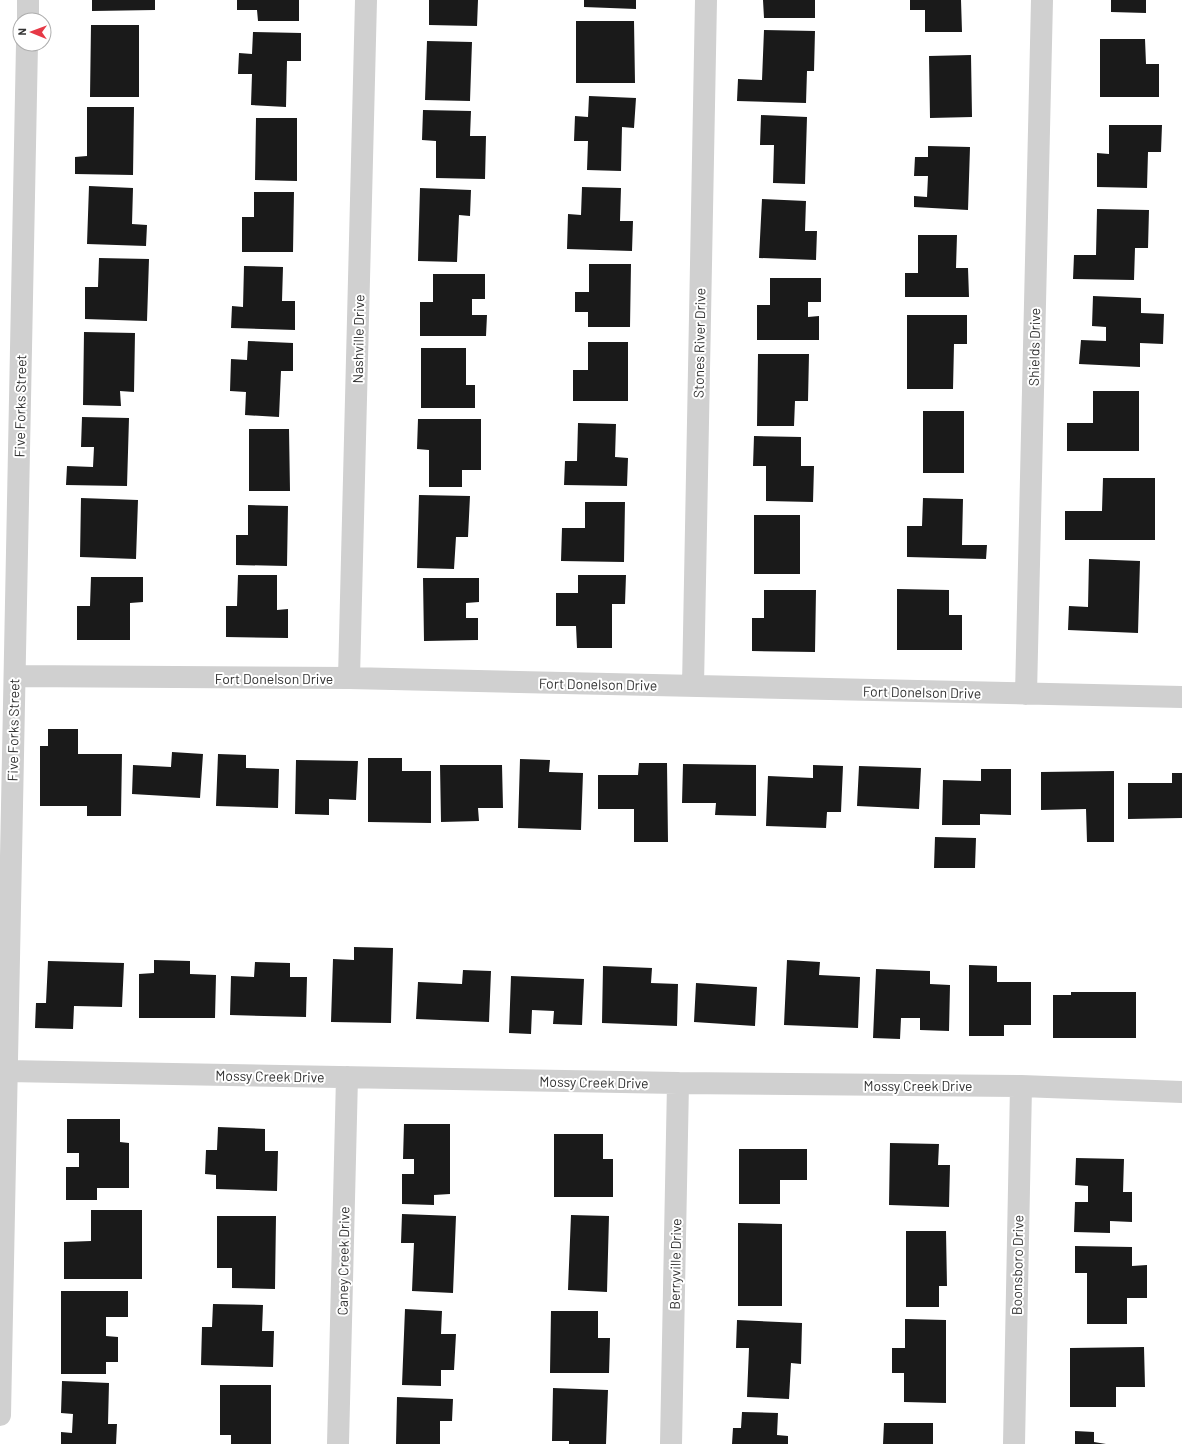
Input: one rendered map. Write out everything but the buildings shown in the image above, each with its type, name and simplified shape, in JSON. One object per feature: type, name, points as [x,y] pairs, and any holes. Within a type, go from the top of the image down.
[{"type":"street","points":[[28,0],[28,12]]},
{"type":"street","name":"Nashville Drive","points":[[349,678],[366,0]]},
{"type":"street","name":"Stones River Drive","points":[[693,686],[706,0]]},
{"type":"street","name":"Shields Drive","points":[[1026,694],[1042,0]]},
{"type":"street","name":"Five Forks Street","points":[[0,1415],[27,52]]},
{"type":"street","name":"Fort Donelson Drive","points":[[14,676],[349,678],[1182,697]]},
{"type":"street","name":"Mossy Creek Drive","points":[[7,1071],[678,1084],[1021,1086],[1182,1092]]},
{"type":"street","name":"Caney Creek Drive","points":[[338,1444],[347,1077]]},
{"type":"street","name":"Berryville Drive","points":[[671,1444],[678,1084]]},
{"type":"street","name":"Boonsboro Drive","points":[[1014,1444],[1021,1086]]}]
